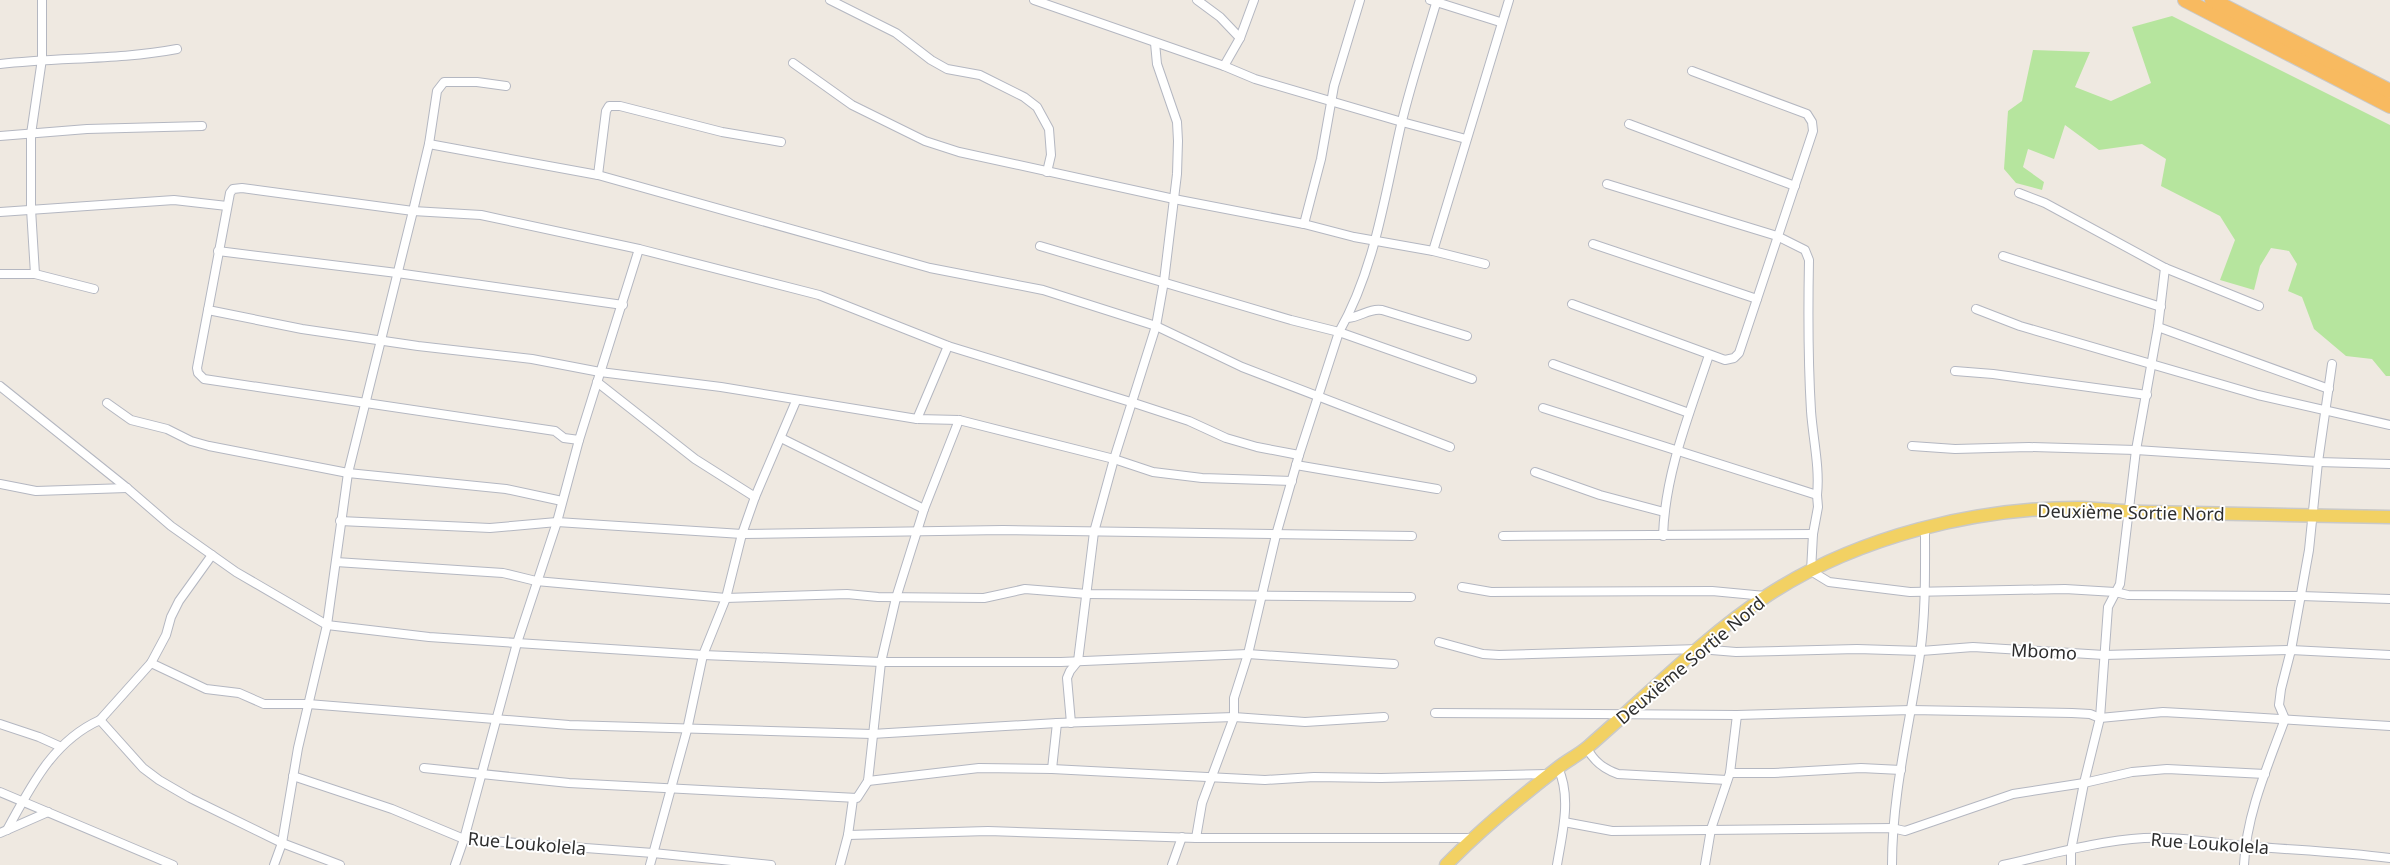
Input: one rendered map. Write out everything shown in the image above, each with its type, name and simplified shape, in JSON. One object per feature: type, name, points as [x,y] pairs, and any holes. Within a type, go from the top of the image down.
[{"type":"highway","points":[[2184,0],[2390,106]]},
{"type":"highway","points":[[2212,0],[2390,91]]},
{"type":"main road","name":"Deuxième Sortie Nord","points":[[1446,865],[1474,838],[1554,771],[1587,748],[1699,649],[1767,596],[1811,571],[1870,545],[1925,528],[1969,518],[2028,511],[2081,508],[2130,512],[2390,518]]},
{"type":"street","points":[[35,274],[31,208],[31,134],[42,59],[42,0]]},
{"type":"street","points":[[830,0],[896,33],[931,60],[947,69],[980,75],[1024,96],[1037,107],[1049,129],[1051,155],[1047,172]]},
{"type":"street","points":[[1034,0],[1224,66],[1255,79],[1466,139]]},
{"type":"street","points":[[1197,0],[1220,17],[1240,38]]},
{"type":"street","points":[[1224,66],[1240,38],[1254,0]]},
{"type":"street","points":[[1304,224],[1321,159],[1332,100],[1360,0]]},
{"type":"street","points":[[1433,252],[1508,0]]},
{"type":"street","points":[[1196,838],[1202,803],[1234,717],[1234,698],[1248,654],[1276,534],[1299,455],[1340,332],[1348,318],[1376,240],[1402,122],[1434,1],[1500,22]]},
{"type":"street","points":[[1071,723],[1067,678],[1070,670],[1078,661],[1094,532],[1114,459],[1134,403],[1156,326],[1164,282],[1179,157],[1177,122],[1158,64],[1155,43]]},
{"type":"street","points":[[0,64],[42,59],[150,54],[177,49]]},
{"type":"street","points":[[793,63],[852,105],[926,140],[959,152],[1174,199],[1304,224],[1354,238],[1376,240],[1485,264]]},
{"type":"street","points":[[1572,304],[1726,360],[1734,358],[1739,353],[1813,131],[1812,122],[1807,114],[1692,71]]},
{"type":"street","points":[[274,865],[282,843],[293,776],[327,625],[348,473],[397,272],[414,211],[429,144],[437,91],[444,82],[477,82],[506,86]]},
{"type":"street","points":[[598,174],[606,111],[609,106],[722,132],[781,142]]},
{"type":"street","points":[[1629,124],[1795,186]]},
{"type":"street","points":[[0,136],[87,129],[202,126]]},
{"type":"street","points":[[429,144],[598,174],[930,268],[1043,290],[1156,326],[1242,367],[1450,448]]},
{"type":"street","points":[[1607,184],[1777,236],[1805,250],[1809,260],[1808,354],[1813,440],[1818,480],[1818,507],[1813,534],[1811,571],[1829,582],[1925,592],[2065,589],[2115,592],[2128,595],[2301,596],[2390,600]]},
{"type":"street","points":[[579,440],[564,438],[555,431],[204,379],[198,373],[197,368],[230,193],[237,188],[414,211],[481,215],[639,249],[819,295],[948,346],[1189,421],[1226,438],[1257,448],[1299,455]]},
{"type":"street","points":[[2019,193],[2045,203],[2165,268],[2259,306]]},
{"type":"street","points":[[0,212],[31,208],[174,200],[227,206]]},
{"type":"street","points":[[1593,244],[1757,299]]},
{"type":"street","points":[[1040,246],[1291,320],[1340,332],[1472,379]]},
{"type":"street","points":[[455,865],[464,839],[517,643],[557,522],[579,440],[623,305],[639,249]]},
{"type":"street","points":[[218,251],[397,272],[623,305]]},
{"type":"street","points":[[2003,256],[2161,307]]},
{"type":"street","points":[[2070,865],[2071,850],[2084,783],[2100,718],[2108,607],[2120,584],[2136,450],[2158,327],[2165,268]]},
{"type":"street","points":[[0,274],[35,274],[94,289]]},
{"type":"street","points":[[1348,318],[1359,318],[1372,309],[1467,336]]},
{"type":"street","points":[[1976,309],[2020,326],[2258,395],[2390,425]]},
{"type":"street","points":[[208,310],[302,328],[380,340],[532,359],[600,372],[721,388],[917,419],[959,420],[1114,459],[1153,472],[1202,478],[1292,480]]},
{"type":"street","points":[[2158,327],[2329,389]]},
{"type":"street","points":[[917,419],[948,346]]},
{"type":"street","points":[[1663,536],[1667,487],[1676,452],[1709,355]]},
{"type":"street","points":[[1553,364],[1689,413]]},
{"type":"street","points":[[2244,865],[2245,846],[2265,774],[2285,719],[2279,706],[2281,688],[2291,650],[2301,596],[2332,364]]},
{"type":"street","points":[[1955,372],[2011,376],[2147,395]]},
{"type":"street","points":[[597,382],[695,459],[755,497]]},
{"type":"street","points":[[0,386],[127,488],[171,526],[212,556],[327,625],[430,637],[517,643],[703,655],[881,662],[1078,661],[1248,654],[1394,664]]},
{"type":"street","points":[[650,865],[687,730],[703,655],[726,598],[742,534],[755,497],[796,401]]},
{"type":"street","points":[[106,403],[131,420],[167,429],[191,441],[348,473],[506,489],[562,501]]},
{"type":"street","points":[[1544,408],[1676,452],[1817,495]]},
{"type":"street","points":[[424,768],[481,775],[671,790],[852,800],[861,795],[868,781],[881,662],[896,598],[915,532],[959,420]]},
{"type":"street","points":[[781,438],[924,509]]},
{"type":"street","points":[[1912,446],[1955,449],[2136,450],[2318,462],[2390,464]]},
{"type":"street","points":[[1296,465],[1437,489]]},
{"type":"street","points":[[1535,472],[1600,495],[1664,512]]},
{"type":"street","points":[[0,484],[36,492],[127,488]]},
{"type":"street","points":[[340,521],[490,528],[557,522],[742,534],[1003,530],[1412,536]]},
{"type":"street","points":[[1892,865],[1892,828],[1921,651],[1925,592],[1925,528]]},
{"type":"street","points":[[1503,536],[1813,534]]},
{"type":"street","points":[[2,833],[60,746],[81,729],[100,720],[151,663],[166,635],[171,617],[179,601],[212,556]]},
{"type":"street","points":[[336,562],[503,573],[536,581],[726,598],[846,594],[896,598],[994,598],[1026,589],[1087,594],[1411,597]]},
{"type":"street","points":[[1462,587],[1491,592],[1712,591],[1767,596]]},
{"type":"street","name":"Mbomo","points":[[1439,642],[1483,654],[1499,655],[1699,649],[1736,652],[1857,649],[1921,651],[1973,647],[2104,655],[2291,650],[2390,655]]},
{"type":"street","points":[[151,663],[206,689],[238,693],[264,704],[308,704],[569,725],[872,734],[1057,723],[1234,717],[1305,722],[1384,717]]},
{"type":"street","points":[[1435,713],[1737,715],[1911,710],[2072,713],[2090,714],[2100,718],[2164,712],[2390,726]]},
{"type":"street","points":[[1705,865],[1711,830],[1729,776],[1737,715]]},
{"type":"street","points":[[100,720],[143,768],[159,780],[190,798],[282,843],[340,865]]},
{"type":"street","points":[[1052,769],[1057,723]]},
{"type":"street","points":[[0,724],[60,746]]},
{"type":"street","points":[[1587,748],[1600,765],[1618,774],[1729,776],[1861,768],[1901,770]]},
{"type":"street","points":[[868,781],[979,768],[1052,769],[1265,780],[1314,776],[1381,778],[1554,771],[1564,786],[1564,822],[1557,865]]},
{"type":"street","points":[[1564,822],[1612,831],[1892,828],[1905,831],[2013,794],[2084,783],[2132,772],[2167,768],[2265,774]]},
{"type":"street","name":"Rue Loukolela","points":[[293,776],[392,809],[464,839],[653,853],[771,865]]},
{"type":"street","points":[[0,792],[173,865]]},
{"type":"street","points":[[840,865],[848,835],[852,800]]},
{"type":"street","points":[[2,833],[48,812]]},
{"type":"street","points":[[848,835],[988,831],[1196,838],[1474,838]]},
{"type":"street","points":[[1172,865],[1182,837]]},
{"type":"street","name":"Rue Loukolela","points":[[2002,865],[2071,850],[2143,838],[2199,839],[2245,846],[2315,849],[2390,858]]},
{"type":"green space","points":[[2172,16],[2390,125],[2390,376],[2386,376],[2372,359],[2346,356],[2314,329],[2302,297],[2288,291],[2297,264],[2289,251],[2271,248],[2260,266],[2254,290],[2220,280],[2235,240],[2220,216],[2161,186],[2166,159],[2142,144],[2099,150],[2065,125],[2054,159],[2028,149],[2023,167],[2044,182],[2042,190],[2016,183],[2004,169],[2008,111],[2022,101],[2033,50],[2090,52],[2075,87],[2111,101],[2151,83],[2132,27]]}]
